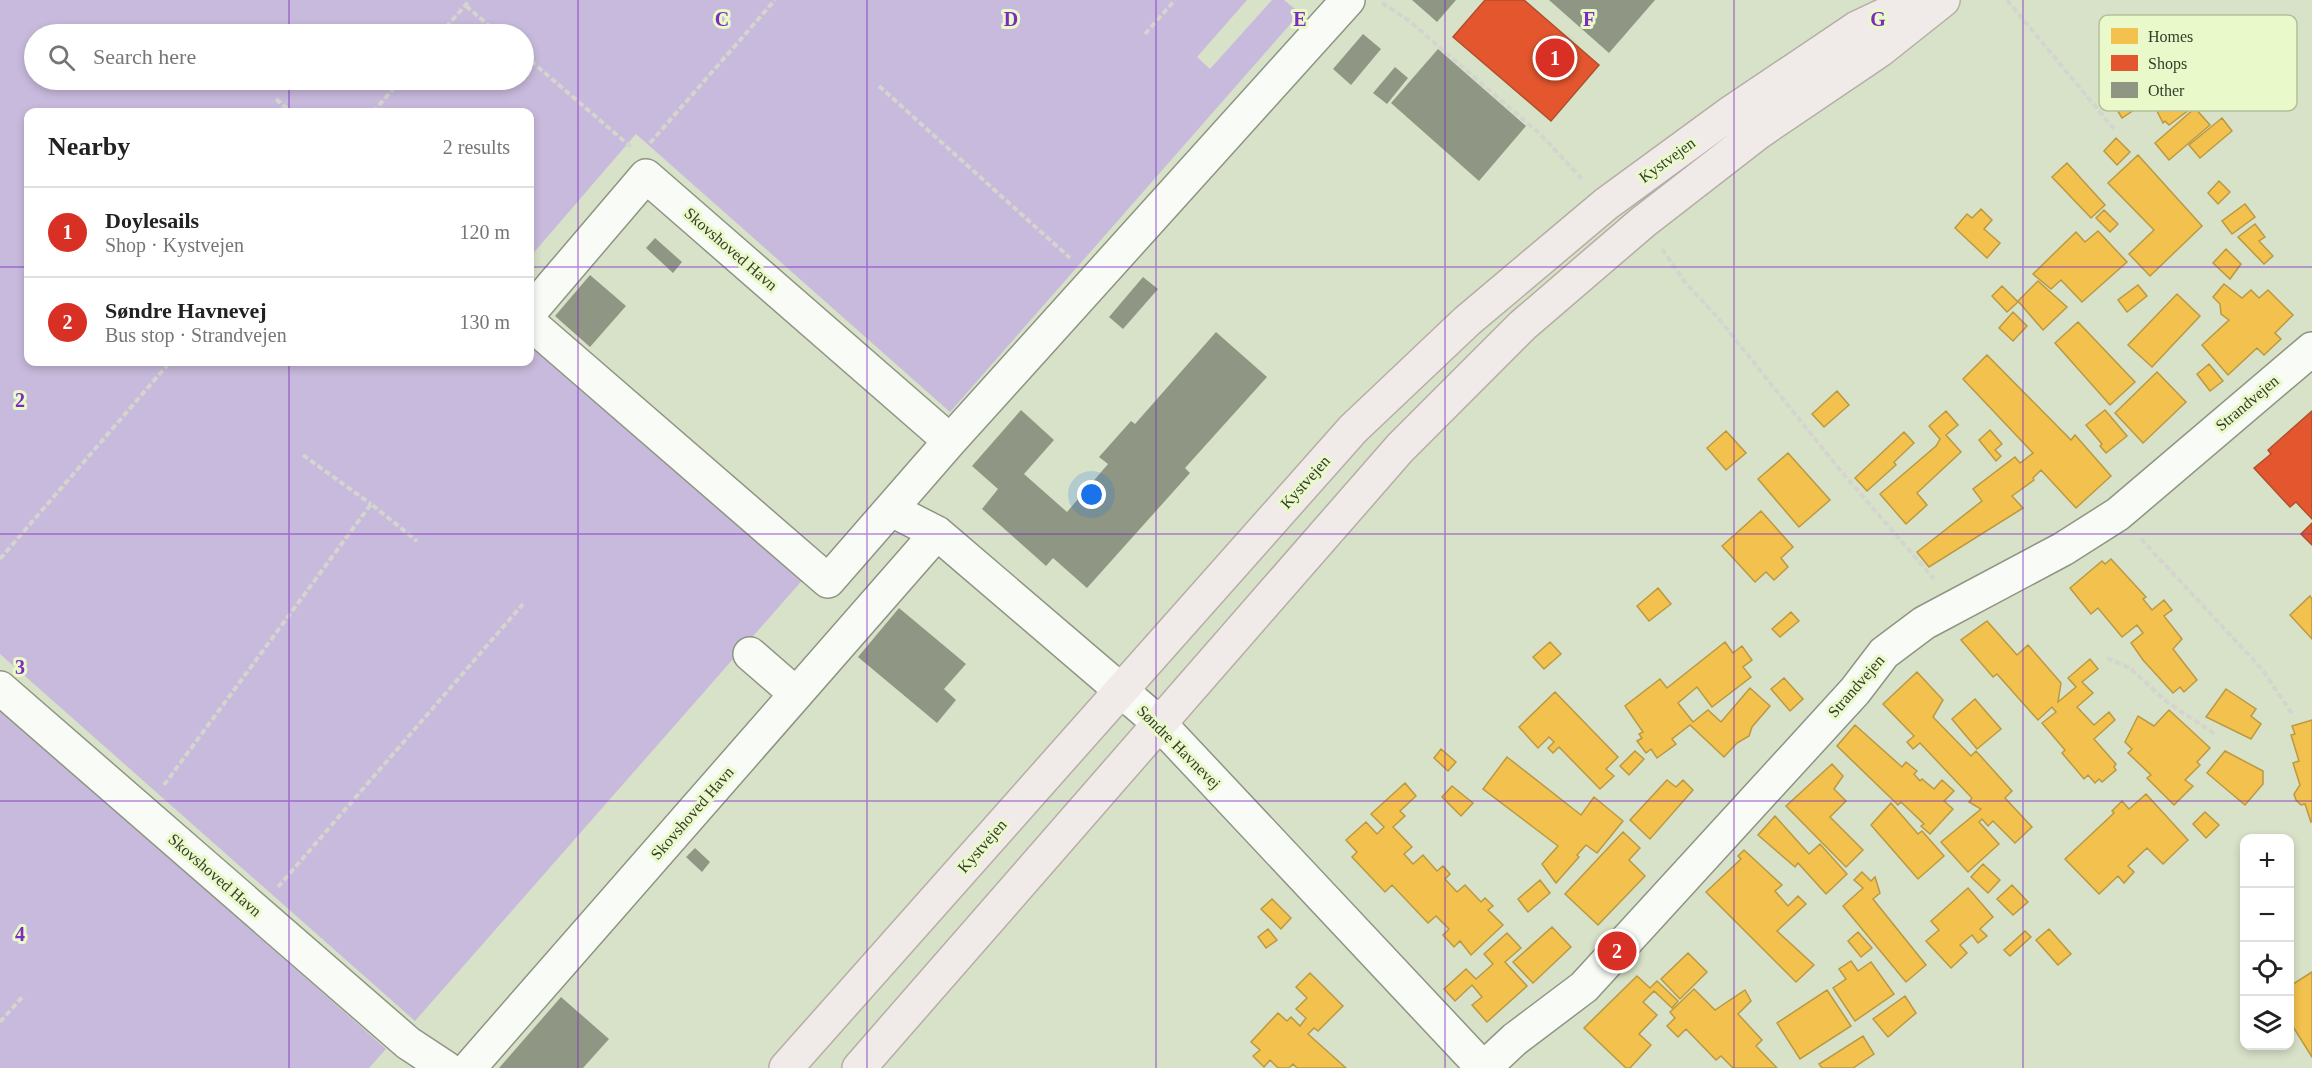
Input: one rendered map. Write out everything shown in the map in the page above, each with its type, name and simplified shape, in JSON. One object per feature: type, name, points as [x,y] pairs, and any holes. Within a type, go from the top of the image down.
[{"type":"main road","name":"Kystvejen","points":[[786,1068],[1119,690],[1353,429],[1467,321],[1606,204],[1729,114],[1857,28],[1916,0]]},
{"type":"main road","name":"Kystvejen","points":[[859,1068],[1400,448],[1523,325],[1643,222],[1759,132],[1880,50],[1943,0]]},
{"type":"street","points":[[534,325],[828,581],[950,441],[1348,0]]},
{"type":"street","points":[[534,307],[643,165]]},
{"type":"street","name":"Skovshoved Havn","points":[[643,165],[950,441]]},
{"type":"street","name":"Strandvejen","points":[[1484,1068],[1515,1039],[1584,987],[1855,691],[1884,653],[1924,623],[2063,549],[2118,514],[2312,349]]},
{"type":"street","points":[[892,510],[937,532],[1119,690]]},
{"type":"street","name":"Skovshoved Havn","points":[[469,1068],[937,532]]},
{"type":"street","points":[[750,654],[796,694]]},
{"type":"street","name":"Skovshoved Havn","points":[[0,688],[434,1065]]},
{"type":"street","name":"Søndre Havnevej","points":[[1119,690],[1159,723],[1484,1068]]},
{"type":"path","points":[[450,24],[471,0]]},
{"type":"path","points":[[534,64],[643,165],[775,0]]},
{"type":"path","points":[[1145,34],[1175,0]]},
{"type":"path","points":[[1377,0],[1408,20],[1540,134],[1606,204]]},
{"type":"path","points":[[2007,0],[2099,111]]},
{"type":"path","points":[[465,6],[487,24]]},
{"type":"path","points":[[879,86],[1095,281]]},
{"type":"path","points":[[376,108],[392,90]]},
{"type":"path","points":[[276,99],[286,108]]},
{"type":"path","points":[[2099,111],[2114,129]]},
{"type":"path","points":[[1643,222],[1685,282],[1718,318],[1840,470],[1957,606]]},
{"type":"path","points":[[0,559],[167,366]]},
{"type":"path","points":[[303,455],[371,504],[417,541]]},
{"type":"path","points":[[158,794],[371,504]]},
{"type":"path","points":[[2118,514],[2261,668],[2294,715]]},
{"type":"path","points":[[272,893],[523,604]]},
{"type":"path","points":[[2108,658],[2130,669],[2168,702],[2215,734]]},
{"type":"path","points":[[0,1022],[24,995]]},
{"type":"shaded area","points":[[0,0],[1247,0],[1197,57],[1210,69],[1272,0],[1284,0],[1300,13],[950,412],[636,134],[534,252],[534,108],[24,108],[24,366],[534,366],[534,339],[806,576],[415,1021],[0,654]]},
{"type":"shaded area","points":[[0,707],[386,1049],[369,1068],[0,1068]]},
{"type":"building: Homes","points":[[2118,111],[2132,111],[2122,118]]},
{"type":"building: Homes","points":[[2157,111],[2187,111],[2169,125],[2165,121],[2163,123]]},
{"type":"building: Homes","points":[[2192,111],[2198,111],[2210,125],[2169,160],[2155,143]]},
{"type":"building: Homes","points":[[2222,118],[2232,131],[2200,158],[2189,145]]},
{"type":"building: Homes","points":[[2116,138],[2130,152],[2117,165],[2104,151]]},
{"type":"building: Homes","points":[[2138,155],[2202,226],[2150,276],[2129,254],[2154,230],[2108,183]]},
{"type":"building: Homes","points":[[2067,163],[2105,205],[2091,218],[2052,177]]},
{"type":"building: Homes","points":[[2219,181],[2230,192],[2218,204],[2208,193]]},
{"type":"building: Homes","points":[[2245,204],[2255,217],[2232,234],[2222,221]]},
{"type":"building: Homes","points":[[1981,209],[1992,220],[1984,229],[2000,243],[1987,258],[1955,228],[1967,214],[1972,218]]},
{"type":"building: Homes","points":[[2104,210],[2118,224],[2110,232],[2096,218]]},
{"type":"building: Homes","points":[[2255,224],[2265,237],[2259,241],[2273,256],[2264,264],[2238,237]]},
{"type":"building: Homes","points":[[2098,231],[2127,262],[2082,302],[2061,280],[2051,289],[2033,274],[2076,232],[2085,242]]},
{"type":"building: Homes","points":[[2226,249],[2241,264],[2230,279],[2213,263]]},
{"type":"building: Homes","points":[[2038,281],[2067,307],[2043,330],[2018,301]]},
{"type":"building: Homes","points":[[2224,284],[2242,298],[2251,290],[2259,298],[2268,290],[2293,315],[2275,333],[2281,339],[2264,355],[2257,348],[2228,375],[2202,345],[2229,320],[2221,314],[2220,304],[2213,297]]},
{"type":"building: Homes","points":[[2138,285],[2147,296],[2127,312],[2118,300]]},
{"type":"building: Homes","points":[[2002,286],[2018,302],[2007,312],[1992,296]]},
{"type":"building: Homes","points":[[2177,294],[2200,316],[2152,367],[2128,345]]},
{"type":"building: Homes","points":[[2013,312],[2027,326],[2013,341],[1999,328]]},
{"type":"building: Homes","points":[[2078,322],[2135,382],[2110,405],[2055,343]]},
{"type":"building: Homes","points":[[1987,355],[2071,440],[2075,435],[2111,476],[2076,508],[2041,470],[2033,478],[2034,480],[2012,496],[2023,508],[1929,567],[1917,552],[1982,501],[1973,489],[2015,457],[2020,463],[2033,453],[1963,379]]},
{"type":"building: Homes","points":[[2209,364],[2223,381],[2210,391],[2197,374]]},
{"type":"building: Homes","points":[[2157,372],[2186,402],[2143,443],[2115,413]]},
{"type":"building: Homes","points":[[1837,391],[1849,405],[1824,427],[1812,414]]},
{"type":"building: Homes","points":[[2105,410],[2127,436],[2106,453],[2100,446],[2102,444],[2086,425]]},
{"type":"building: Homes","points":[[1946,411],[1958,425],[1946,435],[1961,452],[1917,493],[1927,505],[1906,524],[1880,494],[1936,446],[1940,439],[1929,426]]},
{"type":"building: Homes","points":[[1990,430],[2002,444],[1995,450],[2001,456],[1996,461],[1979,440]]},
{"type":"building: Homes","points":[[1726,431],[1746,453],[1726,470],[1707,448]]},
{"type":"building: Homes","points":[[1904,432],[1914,443],[1894,462],[1896,465],[1867,491],[1855,478]]},
{"type":"building: Homes","points":[[1788,453],[1830,500],[1799,527],[1758,479]]},
{"type":"building: Homes","points":[[1761,511],[1793,547],[1781,558],[1788,567],[1774,580],[1766,572],[1755,582],[1722,546]]},
{"type":"building: Homes","points":[[2111,559],[2146,597],[2143,599],[2152,610],[2164,600],[2172,610],[2164,616],[2182,639],[2173,649],[2197,680],[2184,692],[2180,687],[2173,693],[2131,643],[2143,633],[2137,625],[2122,637],[2098,608],[2091,614],[2070,588],[2102,561],[2105,564]]},
{"type":"building: Homes","points":[[1658,588],[1671,604],[1649,621],[1637,606]]},
{"type":"building: Homes","points":[[2310,596],[2312,599],[2312,639],[2290,615]]},
{"type":"building: Homes","points":[[1791,612],[1799,621],[1780,637],[1772,629]]},
{"type":"building: Homes","points":[[1987,621],[2017,655],[2028,645],[2061,683],[2058,702],[2076,687],[2068,678],[2090,659],[2098,669],[2082,682],[2093,693],[2077,707],[2094,725],[2109,712],[2115,720],[2094,739],[2116,764],[2114,767],[2116,770],[2102,782],[2099,779],[2095,783],[2088,775],[2084,779],[2062,753],[2065,750],[2042,723],[2056,712],[2052,707],[2038,720],[1997,674],[1993,677],[1961,640]]},
{"type":"building: Homes","points":[[1550,642],[1561,654],[1544,669],[1533,657]]},
{"type":"building: Homes","points":[[1725,642],[1733,653],[1742,646],[1752,660],[1743,667],[1751,677],[1712,707],[1697,687],[1678,703],[1693,722],[1708,710],[1721,722],[1750,688],[1770,706],[1752,727],[1749,736],[1737,743],[1724,757],[1690,725],[1672,739],[1676,744],[1657,758],[1651,749],[1646,753],[1637,741],[1642,738],[1639,734],[1643,732],[1625,706],[1660,679],[1667,688]]},
{"type":"building: Homes","points":[[1917,672],[1943,700],[1933,717],[1971,756],[1976,751],[2012,791],[2005,798],[2032,827],[2015,843],[1993,821],[1988,826],[1982,819],[1979,822],[1999,844],[1968,872],[1941,842],[1981,809],[1969,802],[1972,798],[1920,743],[1913,749],[1907,742],[1914,736],[1883,704]]},
{"type":"building: Homes","points":[[1784,678],[1803,699],[1790,711],[1771,689]]},
{"type":"building: Homes","points":[[2226,689],[2256,709],[2251,716],[2261,724],[2251,739],[2206,717]]},
{"type":"building: Homes","points":[[1555,692],[1618,757],[1606,769],[1614,776],[1600,789],[1559,747],[1553,753],[1548,748],[1554,742],[1549,737],[1538,748],[1519,727]]},
{"type":"building: Homes","points":[[1975,699],[2001,729],[1977,749],[1952,719]]},
{"type":"building: Homes","points":[[2169,710],[2210,748],[2197,762],[2200,765],[2185,780],[2193,786],[2174,805],[2147,778],[2151,775],[2128,753],[2132,749],[2125,742],[2138,716],[2154,726]]},
{"type":"building: Homes","points":[[2312,720],[2311,822],[2305,804],[2301,805],[2294,794],[2300,785],[2293,763],[2299,761],[2291,735],[2295,734],[2292,726]]},
{"type":"building: Homes","points":[[1855,725],[1902,767],[1906,762],[1917,771],[1914,774],[1920,781],[1922,779],[1934,789],[1942,780],[1954,791],[1944,801],[1953,809],[1930,834],[1921,826],[1924,824],[1901,802],[1898,805],[1837,746]]},
{"type":"building: Homes","points":[[1441,749],[1456,762],[1448,771],[1434,758]]},
{"type":"building: Homes","points":[[1635,751],[1644,759],[1629,775],[1620,766]]},
{"type":"building: Homes","points":[[2225,751],[2263,771],[2263,784],[2245,805],[2207,773]]},
{"type":"building: Homes","points":[[1507,757],[1581,815],[1594,797],[1623,821],[1597,853],[1586,845],[1577,855],[1579,857],[1556,883],[1542,864],[1558,846],[1483,789]]},
{"type":"building: Homes","points":[[1832,764],[1843,776],[1834,789],[1846,801],[1830,817],[1863,850],[1846,867],[1786,806]]},
{"type":"building: Homes","points":[[1667,780],[1676,787],[1683,780],[1693,790],[1650,839],[1630,820]]},
{"type":"building: Homes","points":[[1405,783],[1416,796],[1400,811],[1405,816],[1393,827],[1412,847],[1404,854],[1413,864],[1423,855],[1437,871],[1443,866],[1450,874],[1445,879],[1457,892],[1465,885],[1481,902],[1485,898],[1493,906],[1488,910],[1503,925],[1471,955],[1460,941],[1454,947],[1443,935],[1449,929],[1436,916],[1428,923],[1392,885],[1385,892],[1352,857],[1357,852],[1346,840],[1366,822],[1377,834],[1384,827],[1371,814]]},
{"type":"building: Homes","points":[[1452,786],[1473,803],[1461,816],[1442,797]]},
{"type":"building: Homes","points":[[2146,794],[2188,840],[2163,864],[2147,848],[2128,866],[2134,872],[2124,883],[2118,876],[2099,894],[2065,859],[2114,813],[2112,811],[2122,801],[2129,809]]},
{"type":"building: Homes","points":[[1891,803],[1918,834],[1922,831],[1944,856],[1918,879],[1871,825]]},
{"type":"building: Homes","points":[[2205,812],[2219,825],[2206,838],[2193,824]]},
{"type":"building: Homes","points":[[1775,816],[1809,854],[1820,844],[1847,874],[1826,894],[1798,863],[1795,867],[1758,835]]},
{"type":"building: Homes","points":[[1623,832],[1640,848],[1629,860],[1645,876],[1598,925],[1565,894]]},
{"type":"building: Homes","points":[[1744,850],[1782,885],[1775,891],[1788,906],[1798,896],[1806,904],[1777,931],[1814,965],[1796,982],[1706,892],[1741,859],[1738,856]]},
{"type":"building: Homes","points":[[1983,864],[2000,880],[1988,893],[1971,877]]},
{"type":"building: Homes","points":[[1862,872],[1871,881],[1875,877],[1880,893],[1873,899],[1926,965],[1906,982],[1843,906],[1863,888],[1854,880]]},
{"type":"building: Homes","points":[[1540,880],[1550,893],[1528,912],[1518,899]]},
{"type":"building: Homes","points":[[2012,885],[2028,902],[2013,915],[1997,899]]},
{"type":"building: Homes","points":[[1968,888],[1993,917],[1980,929],[1987,936],[1978,943],[1972,935],[1960,945],[1967,953],[1951,968],[1926,941],[1939,930],[1931,921]]},
{"type":"building: Homes","points":[[1272,899],[1291,918],[1281,929],[1261,909]]},
{"type":"building: Homes","points":[[1552,927],[1571,947],[1533,983],[1513,962]]},
{"type":"building: Homes","points":[[1268,929],[1277,940],[1266,948],[1258,937]]},
{"type":"building: Homes","points":[[2049,929],[2071,954],[2058,965],[2036,940]]},
{"type":"building: Homes","points":[[2025,931],[2031,937],[2010,956],[2004,950]]},
{"type":"building: Homes","points":[[1858,932],[1872,948],[1861,957],[1848,941]]},
{"type":"building: Homes","points":[[1507,933],[1521,948],[1505,962],[1527,986],[1487,1022],[1472,1005],[1482,997],[1472,985],[1455,1001],[1444,989],[1466,969],[1476,979],[1493,964],[1484,954]]},
{"type":"building: Homes","points":[[1688,953],[1707,972],[1680,999],[1661,979]]},
{"type":"building: Homes","points":[[1851,961],[1858,971],[1871,962],[1894,994],[1855,1021],[1833,988],[1846,979],[1839,969]]},
{"type":"building: Homes","points":[[2312,972],[2312,1057],[2294,1028],[2294,983]]},
{"type":"building: Homes","points":[[1310,973],[1343,1006],[1318,1031],[1314,1028],[1308,1034],[1346,1068],[1297,1068],[1293,1064],[1289,1068],[1278,1068],[1270,1060],[1264,1067],[1253,1056],[1260,1050],[1251,1042],[1278,1013],[1287,1021],[1291,1017],[1300,1026],[1306,1018],[1296,1009],[1307,998],[1296,987]]},
{"type":"building: Homes","points":[[1637,976],[1650,988],[1657,981],[1678,1001],[1672,1008],[1654,991],[1643,1002],[1657,1015],[1639,1034],[1651,1045],[1630,1068],[1626,1068],[1584,1028]]},
{"type":"building: Homes","points":[[1694,989],[1715,1010],[1745,990],[1751,1001],[1738,1014],[1762,1040],[1756,1046],[1777,1068],[1733,1068],[1721,1056],[1716,1060],[1686,1029],[1678,1037],[1667,1026],[1675,1018],[1670,1012]]},
{"type":"building: Homes","points":[[1827,990],[1851,1026],[1800,1059],[1777,1023]]},
{"type":"building: Homes","points":[[1905,996],[1916,1013],[1888,1037],[1873,1019]]},
{"type":"building: Homes","points":[[1863,1036],[1874,1054],[1853,1068],[1822,1068],[1819,1064]]},
{"type":"building: Shops","points":[[1485,0],[1524,0],[1599,65],[1551,121],[1453,37]]},
{"type":"building: Shops","points":[[2312,411],[2312,519],[2296,502],[2290,507],[2254,468],[2271,454],[2268,450]]},
{"type":"building: Shops","points":[[2312,523],[2312,545],[2301,534]]},
{"type":"building: Other","points":[[1412,0],[1456,0],[1437,22]]},
{"type":"building: Other","points":[[1549,0],[1655,0],[1609,53]]},
{"type":"building: Other","points":[[1363,34],[1381,49],[1351,85],[1333,69]]},
{"type":"building: Other","points":[[1438,49],[1526,126],[1479,181],[1391,103]]},
{"type":"building: Other","points":[[1395,67],[1408,78],[1387,104],[1373,93]]},
{"type":"building: Other","points":[[655,238],[682,262],[673,273],[646,248]]},
{"type":"building: Other","points":[[590,275],[626,306],[590,347],[555,316]]},
{"type":"building: Other","points":[[1143,277],[1158,289],[1123,329],[1109,317]]},
{"type":"building: Other","points":[[1216,332],[1267,377],[1185,468],[1190,473],[1087,588],[1053,558],[1046,566],[982,509],[998,489],[972,466],[1021,410],[1054,440],[1024,474],[1067,512],[1108,464],[1099,457],[1131,421],[1135,424]]},
{"type":"building: Other","points":[[899,608],[966,664],[944,689],[956,700],[937,723],[858,657]]},
{"type":"building: Other","points":[[695,848],[710,862],[702,872],[686,857]]},
{"type":"building: Other","points":[[561,997],[609,1039],[583,1068],[499,1068]]},
{"type":"place","name":"Doylesails","points":[[1555,58]]},
{"type":"place","name":"Søndre Havnevej","points":[[1617,951]]}]
